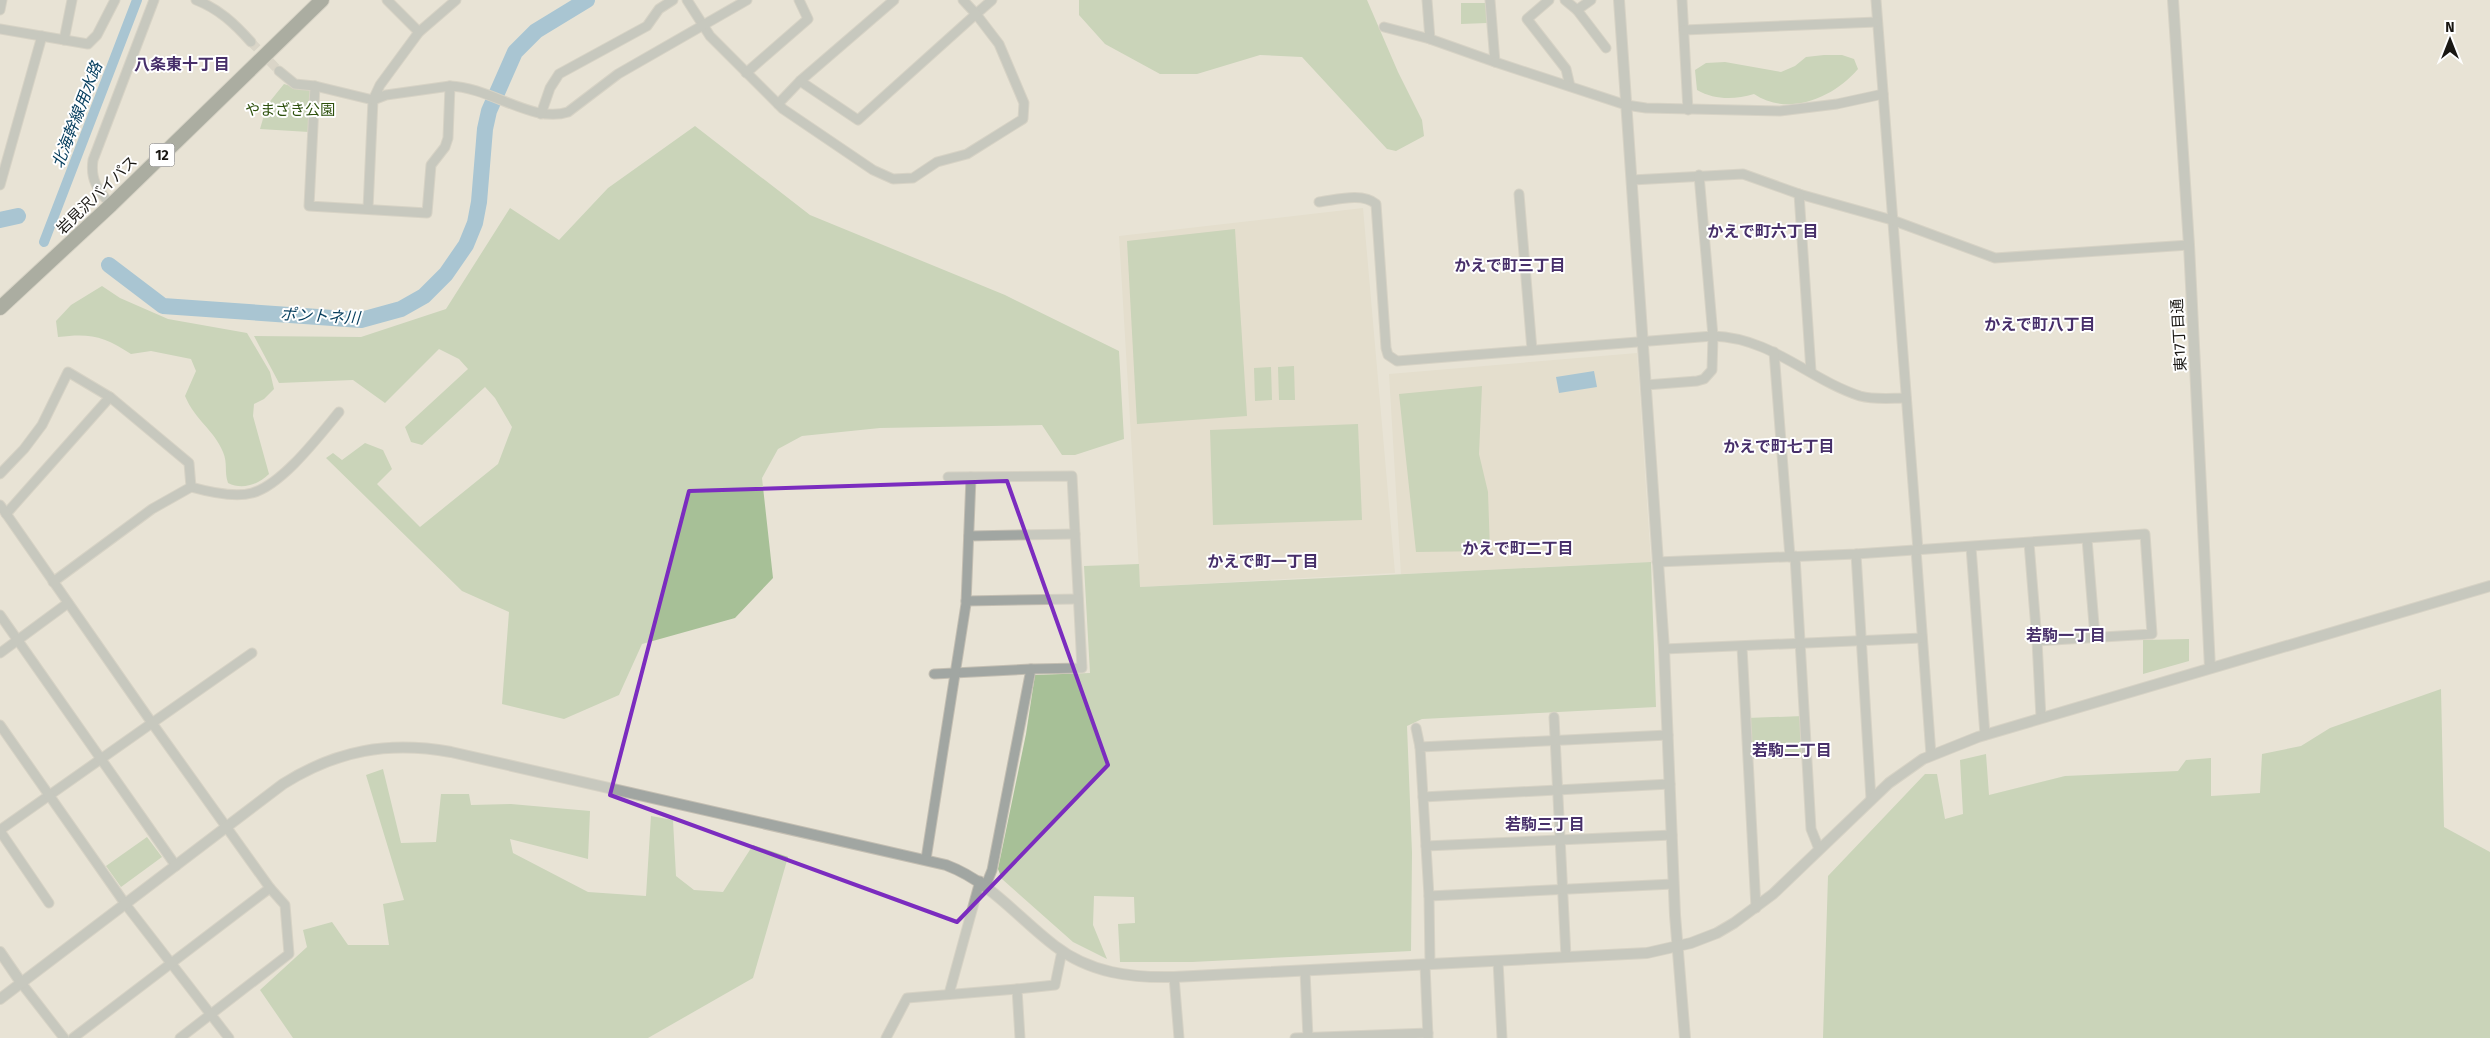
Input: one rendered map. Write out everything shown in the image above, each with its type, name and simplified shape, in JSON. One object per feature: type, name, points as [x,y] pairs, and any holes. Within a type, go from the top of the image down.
[{"type":"highway","name":"岩見沢バイパス","points":[[0,308],[111,205],[322,0]]},
{"type":"street","points":[[0,10],[2,0]]},
{"type":"street","points":[[64,40],[72,0]]},
{"type":"street","points":[[0,29],[88,44],[93,42],[115,0]]},
{"type":"street","points":[[111,205],[95,185],[92,173],[94,160],[154,0]]},
{"type":"street","points":[[196,0],[217,9],[229,18],[251,42]]},
{"type":"street","points":[[387,0],[419,32]]},
{"type":"street","points":[[368,209],[373,100],[380,85],[419,32],[456,0]]},
{"type":"street","points":[[541,114],[550,88],[559,74],[647,26],[659,9],[673,0]]},
{"type":"street","points":[[687,0],[702,26],[778,104],[873,170],[893,179],[913,178],[937,162],[967,154],[1023,119],[1025,112],[1024,103],[999,44],[963,0]]},
{"type":"street","points":[[279,71],[295,84],[315,86],[373,100],[386,95],[450,86],[465,87],[541,114],[560,115],[568,112],[618,74],[747,0]]},
{"type":"street","points":[[746,72],[808,19],[799,0]]},
{"type":"street","points":[[778,104],[800,81],[894,0]]},
{"type":"street","points":[[800,81],[858,120],[992,0]]},
{"type":"street","points":[[1427,0],[1430,39]]},
{"type":"street","points":[[1490,0],[1495,62]]},
{"type":"street","points":[[1549,0],[1527,19],[1566,68],[1570,86]]},
{"type":"street","points":[[1565,0],[1577,10],[1606,48]]},
{"type":"street","points":[[1577,10],[1591,0]]},
{"type":"street","points":[[1619,0],[1664,649],[1674,884],[1685,1038]]},
{"type":"street","points":[[1682,0],[1688,110]]},
{"type":"street","points":[[1876,0],[1931,755]]},
{"type":"street","name":"東17丁目通","points":[[2172,0],[2189,245],[2210,668]]},
{"type":"street","points":[[1684,30],[1877,22]]},
{"type":"street","points":[[1384,26],[1430,39],[1626,105],[1688,110],[1780,111],[1827,105],[1883,94]]},
{"type":"street","points":[[0,185],[42,36]]},
{"type":"street","points":[[315,86],[309,206],[427,213],[431,165],[446,147],[448,138],[450,86]]},
{"type":"street","points":[[1632,180],[1743,174],[1799,194],[1892,220],[1995,258],[2189,245]]},
{"type":"street","points":[[1646,385],[1704,379],[1712,370],[1713,336],[1699,175]]},
{"type":"street","points":[[1520,194],[1532,350]]},
{"type":"street","points":[[1799,194],[1811,371]]},
{"type":"street","points":[[1319,202],[1359,198],[1371,200],[1376,204],[1386,348],[1392,359],[1409,361],[1713,336],[1743,339],[1774,352],[1862,396],[1906,398]]},
{"type":"street","points":[[1774,352],[1800,645],[1811,829],[1819,849]]},
{"type":"street","points":[[0,474],[38,430],[68,372],[110,397],[189,462],[191,487]]},
{"type":"street","points":[[6,514],[110,397]]},
{"type":"street","points":[[53,582],[152,509],[191,487],[228,494],[250,494],[259,491],[302,456],[339,412]]},
{"type":"street","points":[[934,674],[1082,668],[1072,476],[948,478]]},
{"type":"street","points":[[926,859],[966,601],[971,477]]},
{"type":"street","points":[[0,505],[226,828],[270,888],[285,905],[288,954],[180,1038]]},
{"type":"street","points":[[969,536],[1075,534]]},
{"type":"street","points":[[1657,562],[1856,554],[2145,534],[2152,634],[2037,641]]},
{"type":"street","points":[[2087,539],[2095,637]]},
{"type":"street","points":[[2029,543],[2041,718]]},
{"type":"street","points":[[1971,546],[1985,735]]},
{"type":"street","points":[[1856,554],[1871,799]]},
{"type":"street","points":[[0,1000],[273,791],[321,763],[359,752],[395,746],[415,746],[458,753],[926,859],[961,870],[983,883],[1062,951],[1080,962],[1108,972],[1135,977],[1305,971],[1647,953],[1678,946],[1717,933],[1756,908],[1871,799],[1906,770],[1931,755],[1985,735],[2041,718],[2490,586]]},
{"type":"street","points":[[966,601],[1078,599]]},
{"type":"street","points":[[0,653],[68,603]]},
{"type":"street","points":[[0,615],[176,866]]},
{"type":"street","points":[[1664,649],[1800,645],[1922,638]]},
{"type":"street","points":[[1742,647],[1756,908]]},
{"type":"street","points":[[49,903],[0,830],[252,653]]},
{"type":"street","points":[[949,994],[983,883],[992,870],[1031,669]]},
{"type":"street","points":[[1554,717],[1566,957]]},
{"type":"street","points":[[0,725],[126,904],[229,1038]]},
{"type":"street","points":[[1295,1038],[1428,1035],[1427,964],[1429,896],[1420,747],[1416,728]]},
{"type":"street","points":[[1420,747],[1668,735]]},
{"type":"street","points":[[1423,796],[1670,784]]},
{"type":"street","points":[[1426,846],[1672,834]]},
{"type":"street","points":[[1429,896],[1563,891],[1674,884]]},
{"type":"street","points":[[73,1038],[270,888]]},
{"type":"street","points":[[886,1038],[907,998],[1055,985],[1062,951]]},
{"type":"street","points":[[0,952],[64,1038]]},
{"type":"street","points":[[1498,961],[1502,1038]]},
{"type":"street","points":[[1305,971],[1308,1038]]},
{"type":"street","points":[[1174,977],[1179,1038]]},
{"type":"street","points":[[1017,989],[1020,1038]]},
{"type":"highlighted area","points":[[1007,481],[1108,765],[957,922],[610,795],[689,491]]},
{"type":"shaded area","points":[[1363,208],[1395,573],[1140,587],[1119,236]]},
{"type":"shaded area","points":[[1637,353],[1651,562],[1401,574],[1389,374]]},
{"type":"green space","points":[[1079,0],[1367,0],[1398,72],[1422,120],[1424,136],[1396,151],[1387,149],[1302,57],[1260,55],[1197,74],[1160,74],[1105,44],[1079,15]]},
{"type":"green space","points":[[1461,3],[1487,3],[1487,23],[1461,24]]},
{"type":"green space","points":[[1842,55],[1854,59],[1858,69],[1836,88],[1810,101],[1782,104],[1767,101],[1754,94],[1725,98],[1711,96],[1697,90],[1695,70],[1706,63],[1725,62],[1781,72],[1795,66],[1806,57]]},
{"type":"green space","name":"やまざき公園","points":[[284,84],[312,89],[309,132],[260,129],[267,105]]},
{"type":"green space","points":[[695,126],[810,215],[1005,295],[1119,351],[1124,439],[1075,455],[1062,455],[1042,425],[880,428],[802,436],[778,449],[762,478],[773,578],[735,618],[642,644],[619,695],[564,719],[502,704],[509,612],[462,591],[326,458],[333,453],[342,460],[365,443],[383,450],[392,469],[377,484],[420,527],[498,464],[512,427],[495,398],[485,387],[422,445],[411,442],[405,427],[468,369],[459,359],[439,349],[385,403],[353,380],[279,383],[254,336],[361,337],[446,309],[510,208],[559,240],[608,188]]},
{"type":"green space","points":[[1235,229],[1247,416],[1137,424],[1127,241]]},
{"type":"green space","points":[[102,286],[120,298],[168,319],[247,333],[270,372],[274,389],[264,399],[254,404],[253,416],[269,474],[265,478],[255,484],[244,486],[228,483],[226,464],[219,444],[194,412],[185,396],[196,371],[191,359],[151,351],[131,354],[113,343],[96,337],[79,335],[58,337],[56,321],[71,305]]},
{"type":"green space","points":[[1294,366],[1295,400],[1279,400],[1278,367]]},
{"type":"green space","points":[[1271,367],[1272,400],[1255,401],[1254,368]]},
{"type":"green space","points":[[1482,386],[1479,454],[1488,492],[1490,551],[1416,552],[1399,394]]},
{"type":"green space","points":[[1358,424],[1362,520],[1213,525],[1210,430]]},
{"type":"green space","points":[[1651,562],[1656,707],[1422,719],[1407,726],[1412,853],[1411,951],[1192,962],[1120,962],[1118,924],[1135,923],[1134,897],[1094,896],[1093,925],[1107,959],[1073,942],[1002,879],[998,869],[1026,734],[1035,675],[1090,673],[1084,566],[1139,564],[1140,587]]},
{"type":"green space","points":[[2189,639],[2189,661],[2143,674],[2143,640]]},
{"type":"green space","points":[[2441,689],[2444,827],[2490,852],[2490,1038],[1823,1038],[1828,876],[1925,774],[1937,774],[1945,819],[1963,814],[1960,760],[1986,754],[1989,795],[2065,776],[2178,771],[2186,760],[2211,758],[2211,796],[2260,793],[2262,754],[2301,746],[2330,728]]},
{"type":"green space","points":[[1803,716],[1805,758],[1750,759],[1747,718]]},
{"type":"green space","points":[[383,769],[401,843],[436,842],[441,794],[469,794],[471,805],[511,804],[590,811],[588,859],[510,839],[513,853],[588,892],[646,896],[651,816],[673,820],[676,876],[694,890],[723,892],[753,845],[788,857],[753,978],[648,1038],[293,1038],[260,990],[307,947],[303,930],[332,922],[348,945],[389,945],[383,904],[404,900],[366,775]]},
{"type":"green space","points":[[147,837],[162,857],[121,887],[106,866]]},
{"type":"water","points":[[1594,371],[1597,387],[1559,393],[1556,377]]},
{"type":"waterway","name":"北海幹線用水路","points":[[44,242],[137,0]]},
{"type":"waterway","name":"ポントネ川","points":[[109,265],[163,306],[361,320],[401,309],[424,296],[446,274],[466,245],[475,223],[479,202],[485,129],[489,111],[515,52],[536,31],[587,0]]},
{"type":"waterway","name":"ポントネ川","points":[[0,220],[18,216]]},
{"type":"tunnel","points":[[251,42],[279,71]]},
{"type":"district","name":"八条東十丁目","points":[[182,64]]},
{"type":"district","name":"かえで町六丁目","points":[[1763,231]]},
{"type":"district","name":"かえで町三丁目","points":[[1510,265]]},
{"type":"district","name":"かえで町八丁目","points":[[2040,324]]},
{"type":"district","name":"かえで町七丁目","points":[[1779,446]]},
{"type":"district","name":"かえで町二丁目","points":[[1518,548]]},
{"type":"district","name":"かえで町一丁目","points":[[1263,561]]},
{"type":"district","name":"若駒一丁目","points":[[2066,635]]},
{"type":"district","name":"若駒二丁目","points":[[1792,750]]},
{"type":"district","name":"若駒三丁目","points":[[1545,824]]}]
